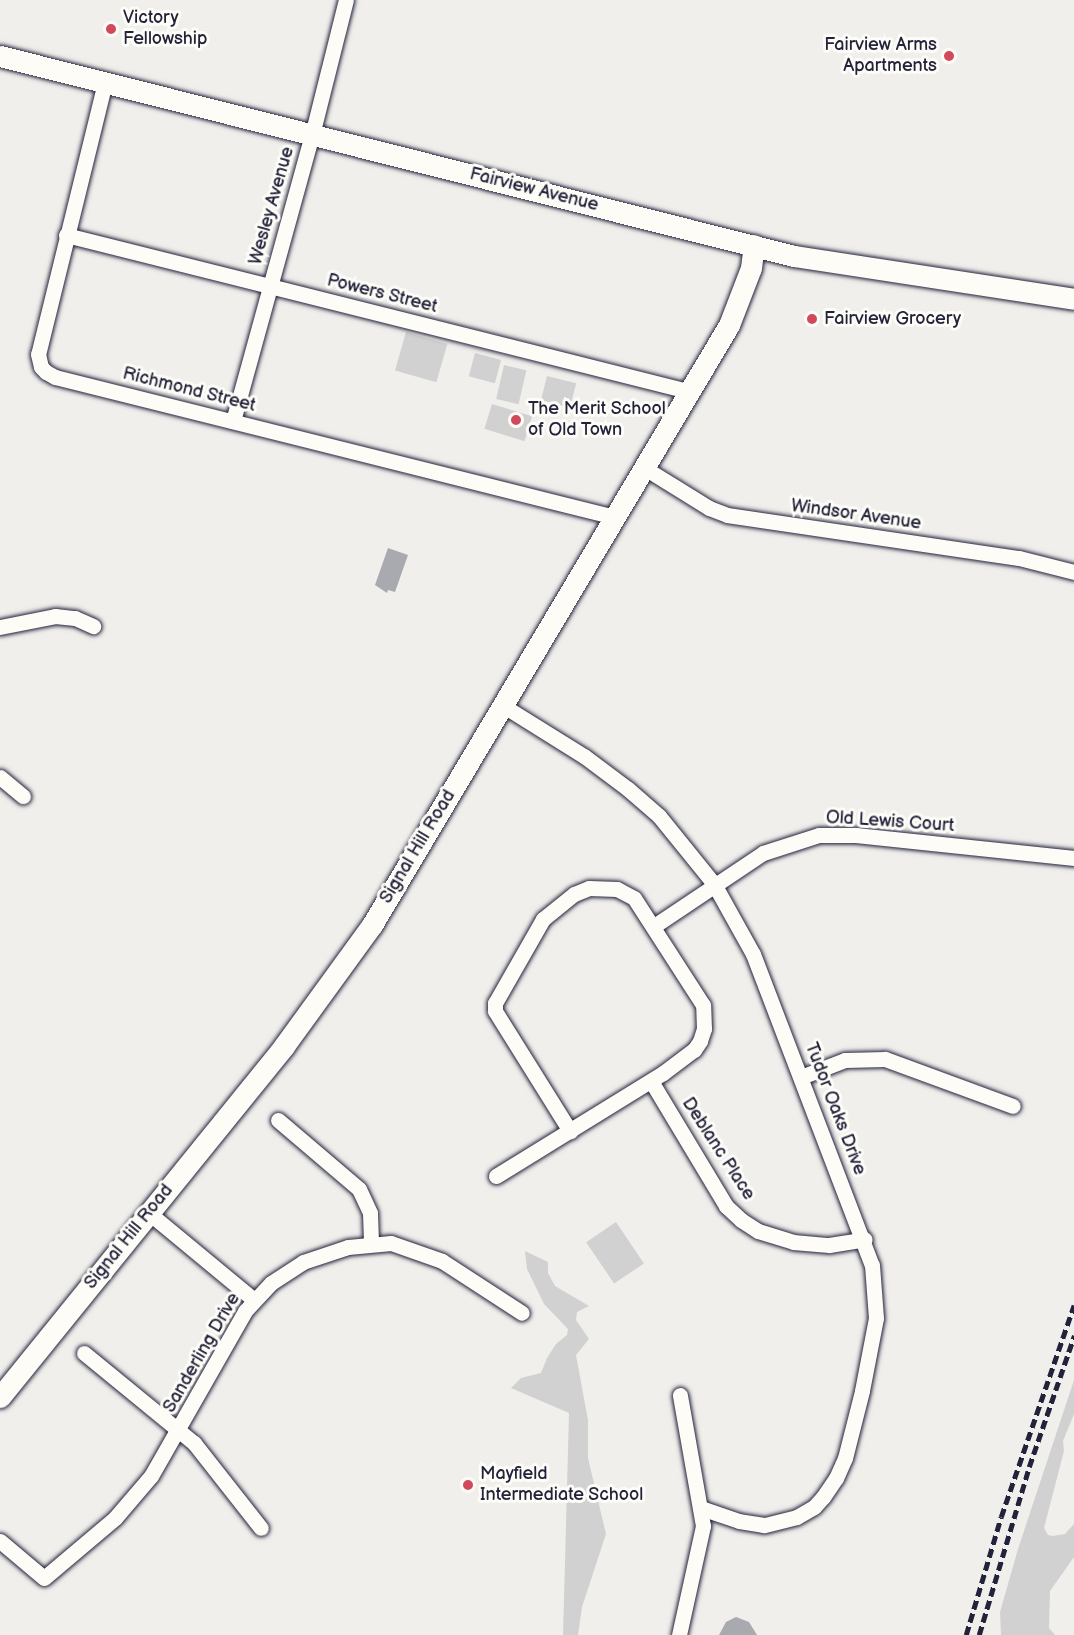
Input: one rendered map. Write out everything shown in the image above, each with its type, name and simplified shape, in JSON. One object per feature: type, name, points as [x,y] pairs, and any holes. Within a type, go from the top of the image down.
[{"type":"main road","name":"Fairview Avenue","points":[[0,56],[794,256],[1074,299]]},
{"type":"main road","name":"Signal Hill Road","points":[[0,1397],[284,1046],[345,966],[372,925],[738,305],[751,268],[754,246]]},
{"type":"street","name":"Wesley Avenue","points":[[233,421],[312,135],[346,0]]},
{"type":"street","name":"Richmond Street","points":[[105,82],[38,354],[41,367],[55,377],[615,516]]},
{"type":"street","name":"Powers Street","points":[[66,235],[688,391]]},
{"type":"street","name":"Windsor Avenue","points":[[643,467],[709,508],[727,515],[1019,558],[1074,572]]},
{"type":"street","points":[[0,627],[55,616],[75,618],[93,626]]},
{"type":"street","name":"Tudor Oaks Drive","points":[[502,705],[584,756],[628,789],[659,816],[714,884],[753,954],[865,1239],[875,1282],[876,1318],[862,1391],[845,1458],[836,1478],[814,1508],[779,1523],[764,1525],[739,1521],[701,1508]]},
{"type":"street","points":[[0,777],[23,796]]},
{"type":"street","name":"Old Lewis Court","points":[[714,884],[763,853],[819,835],[856,835],[1074,858]]},
{"type":"street","points":[[654,926],[714,884]]},
{"type":"street","points":[[496,1176],[570,1131],[651,1081],[693,1050],[704,1029],[703,1005],[654,926],[634,898],[617,889],[589,888],[574,894],[543,919],[495,1003],[495,1011],[570,1131]]},
{"type":"street","points":[[801,1077],[845,1060],[885,1059],[1013,1106]]},
{"type":"street","name":"Deblanc Place","points":[[651,1081],[726,1206],[741,1220],[773,1238],[793,1242],[829,1245],[865,1239]]},
{"type":"street","points":[[278,1120],[359,1189],[370,1213],[371,1244]]},
{"type":"street","points":[[149,1213],[254,1300]]},
{"type":"street","name":"Sanderling Drive","points":[[0,1541],[44,1578],[115,1518],[151,1476],[245,1311],[282,1274],[303,1262],[348,1247],[391,1243],[442,1261],[522,1313]]},
{"type":"street","points":[[84,1353],[206,1456],[261,1528]]},
{"type":"street","points":[[679,1635],[703,1526],[680,1395]]},
{"type":"shaded area","points":[[406,332],[447,344],[436,382],[395,370]]},
{"type":"shaded area","points":[[475,353],[501,360],[495,383],[469,376]]},
{"type":"shaded area","points":[[504,365],[526,370],[519,404],[496,399]]},
{"type":"shaded area","points":[[547,376],[576,383],[570,408],[541,400]]},
{"type":"shaded area","points":[[492,404],[532,416],[525,441],[484,429]]},
{"type":"shaded area","points":[[388,548],[408,555],[395,592],[388,590],[387,593],[375,585]]},
{"type":"shaded area","points":[[616,1222],[644,1263],[614,1284],[586,1242]]},
{"type":"shaded area","points":[[525,1251],[548,1262],[548,1273],[555,1286],[589,1306],[577,1312],[576,1320],[589,1339],[576,1355],[588,1420],[588,1458],[606,1534],[582,1607],[578,1635],[563,1635],[569,1413],[511,1388],[521,1378],[541,1373],[547,1358],[556,1344],[567,1335],[568,1329],[544,1304],[527,1269]]},
{"type":"shaded area","points":[[1074,1380],[1074,1414],[1063,1441],[1064,1451],[1044,1528],[1048,1535],[1053,1536],[1065,1534],[1074,1524],[1074,1557],[1050,1591],[1049,1628],[1055,1635],[1001,1635],[1000,1612],[1018,1549]]},
{"type":"shaded area","points":[[736,1617],[749,1622],[757,1635],[719,1635],[726,1622]]},
{"type":"railway","points":[[966,1635],[1001,1517],[1074,1305]]},
{"type":"railway","points":[[979,1635],[1029,1467],[1074,1336]]},
{"type":"place","name":"Victory Fellowship","points":[[111,29]]},
{"type":"place","name":"Fairview Arms Apartments","points":[[949,56]]},
{"type":"place","name":"Fairview Grocery","points":[[812,319]]},
{"type":"place","name":"The Merit School of Old Town","points":[[516,420]]},
{"type":"place","name":"Mayfield Intermediate School","points":[[468,1485]]}]
